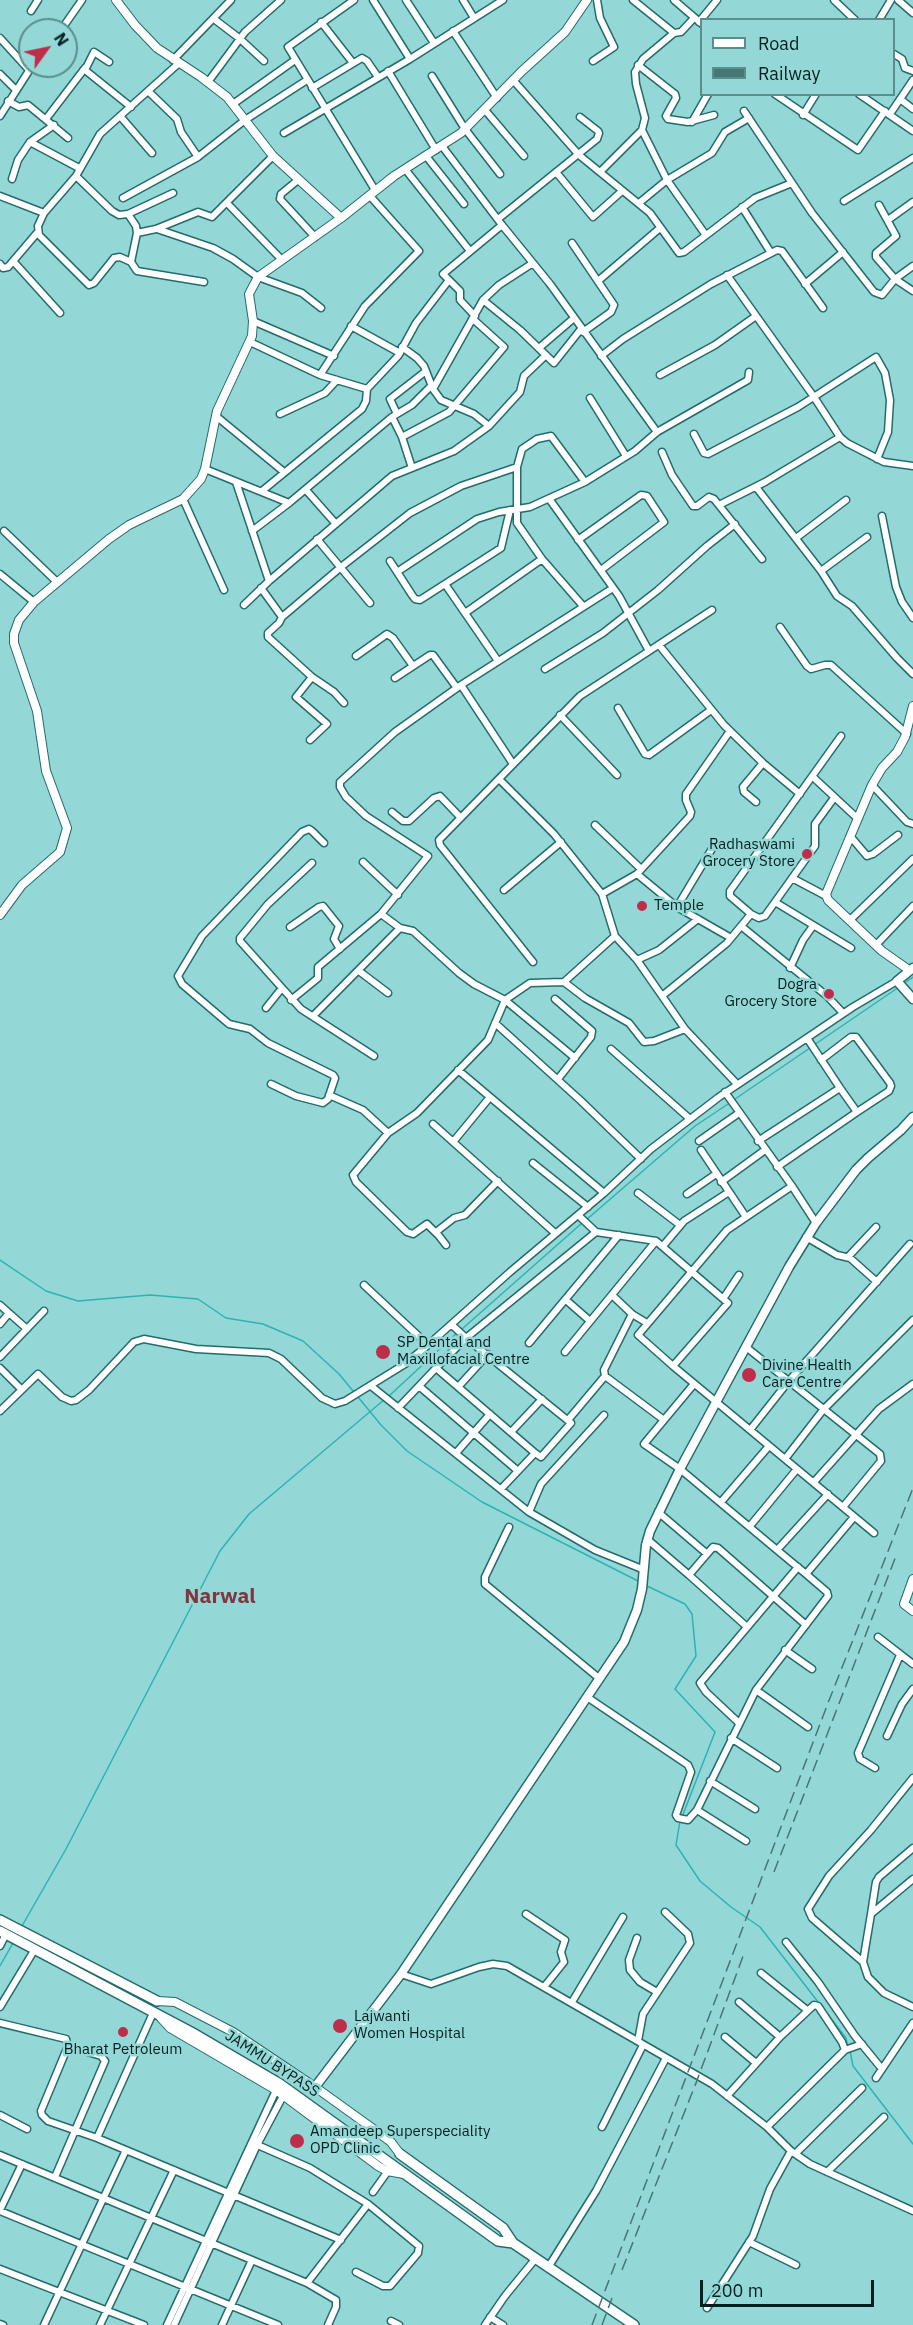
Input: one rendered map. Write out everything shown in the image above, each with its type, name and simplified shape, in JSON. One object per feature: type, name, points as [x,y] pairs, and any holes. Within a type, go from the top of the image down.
[{"type":"highway","name":"JAMMU BYPASS","points":[[0,1920],[7,1932],[34,1948],[201,2037],[405,2174],[498,2241],[513,2243]]},
{"type":"highway","name":"JAMMU BYPASS","points":[[7,1932],[40,1941],[157,2001]]},
{"type":"highway","name":"JAMMU BYPASS","points":[[400,2154],[503,2228],[513,2243],[634,2325]]},
{"type":"main road","points":[[910,995],[897,982],[911,969]]},
{"type":"main road","points":[[315,2087],[401,1974],[629,1633],[642,1589],[642,1569],[647,1539],[658,1512],[806,1237],[863,1163],[913,1117]]},
{"type":"street","points":[[31,11],[38,0]]},
{"type":"street","points":[[69,18],[82,0]]},
{"type":"street","points":[[116,0],[150,42],[208,82],[233,104],[273,156],[340,219]]},
{"type":"street","points":[[0,264],[5,268],[38,232],[44,213],[76,176],[100,134],[148,91],[231,0]]},
{"type":"street","points":[[208,82],[239,38],[281,0]]},
{"type":"street","points":[[320,375],[365,306],[419,250],[372,193],[288,46],[354,0]]},
{"type":"street","points":[[373,0],[410,59]]},
{"type":"street","points":[[406,0],[434,43]]},
{"type":"street","points":[[464,0],[474,18]]},
{"type":"street","points":[[284,133],[410,59],[504,0]]},
{"type":"street","points":[[0,915],[22,885],[56,857],[66,834],[64,819],[46,771],[34,702],[14,643],[14,634],[19,620],[34,602],[120,531],[183,499],[201,479],[206,470],[216,416],[250,342],[253,321],[249,294],[258,277],[340,219],[405,169],[465,129],[565,32],[586,0]]},
{"type":"street","points":[[593,61],[614,47],[600,18],[597,0]]},
{"type":"street","points":[[633,0],[674,33]]},
{"type":"street","points":[[600,172],[642,130],[645,118],[635,77],[638,65],[674,33],[681,32],[698,21],[674,0]]},
{"type":"street","points":[[701,18],[717,0]]},
{"type":"street","points":[[834,0],[853,18]]},
{"type":"street","points":[[880,18],[891,0]]},
{"type":"street","points":[[898,0],[913,14]]},
{"type":"street","points":[[214,19],[239,38],[264,62]]},
{"type":"street","points":[[321,22],[353,63]]},
{"type":"street","points":[[453,31],[497,98]]},
{"type":"street","points":[[0,38],[18,55]]},
{"type":"street","points":[[46,119],[85,68],[94,52],[109,62]]},
{"type":"street","points":[[895,55],[902,60],[905,68],[913,71]]},
{"type":"street","points":[[312,88],[365,58],[378,77]]},
{"type":"street","points":[[233,104],[295,60]]},
{"type":"street","points":[[638,65],[675,94],[666,116],[668,119],[692,122],[714,115]]},
{"type":"street","points":[[85,68],[87,72],[131,106]]},
{"type":"street","points":[[388,71],[439,148],[533,263],[657,432]]},
{"type":"street","points":[[0,74],[15,90]]},
{"type":"street","points":[[432,76],[465,129],[500,174]]},
{"type":"street","points":[[0,116],[24,78]]},
{"type":"street","points":[[123,198],[198,157],[245,120],[307,80]]},
{"type":"street","points":[[513,80],[579,155],[650,213],[677,250],[682,253],[742,207],[763,194],[792,183]]},
{"type":"street","points":[[778,96],[858,150],[913,80]]},
{"type":"street","points":[[148,91],[177,119],[182,132],[198,157]]},
{"type":"street","points":[[692,122],[707,96]]},
{"type":"street","points":[[803,115],[815,96]]},
{"type":"street","points":[[862,96],[913,131]]},
{"type":"street","points":[[900,99],[913,110]]},
{"type":"street","points":[[8,101],[19,107],[26,104],[68,138]]},
{"type":"street","points":[[485,110],[524,156]]},
{"type":"street","points":[[744,111],[812,213],[879,296],[886,292],[895,279],[913,266]]},
{"type":"street","points":[[120,116],[152,153]]},
{"type":"street","points":[[402,437],[443,417],[504,347],[474,317],[460,300],[460,291],[443,274],[597,138],[599,133],[580,117]]},
{"type":"street","points":[[639,203],[667,180],[712,153],[725,132],[749,118]]},
{"type":"street","points":[[12,179],[18,160],[30,142],[54,125]]},
{"type":"street","points":[[642,130],[667,180],[705,234]]},
{"type":"street","points":[[30,142],[79,168]]},
{"type":"street","points":[[137,233],[156,229],[198,212],[210,218],[273,156]]},
{"type":"street","points":[[426,156],[464,204]]},
{"type":"street","points":[[844,201],[913,158]]},
{"type":"street","points":[[405,169],[470,251]]},
{"type":"street","points":[[556,172],[593,217],[622,191]]},
{"type":"street","points":[[76,176],[112,212],[119,215],[128,214],[173,193]]},
{"type":"street","points":[[298,180],[280,197],[315,237]]},
{"type":"street","points":[[0,196],[44,213]]},
{"type":"street","points":[[888,220],[913,202]]},
{"type":"street","points":[[227,203],[282,260]]},
{"type":"street","points":[[879,205],[896,236],[875,254],[895,279],[913,291]]},
{"type":"street","points":[[742,207],[771,253]]},
{"type":"street","points":[[128,214],[136,226],[137,233],[131,262]]},
{"type":"street","points":[[598,281],[660,228]]},
{"type":"street","points":[[156,229],[213,248],[258,277],[295,290],[321,308]]},
{"type":"street","points":[[38,232],[89,285],[94,283],[114,258],[120,257],[131,262],[136,271],[204,282]]},
{"type":"street","points":[[483,300],[520,330],[554,363],[582,330],[614,308],[613,302],[572,243]]},
{"type":"street","points":[[601,356],[623,339],[727,275],[780,249],[823,309]]},
{"type":"street","points":[[805,284],[843,252]]},
{"type":"street","points":[[13,261],[60,313]]},
{"type":"street","points":[[252,531],[306,490],[395,415],[412,405],[432,388],[483,300],[499,285],[533,263]]},
{"type":"street","points":[[727,275],[840,437],[884,462],[913,466]]},
{"type":"street","points":[[262,491],[362,409],[366,401],[367,389],[401,350],[416,323],[449,280]]},
{"type":"street","points":[[660,375],[715,345],[756,316]]},
{"type":"street","points":[[539,348],[574,318]]},
{"type":"street","points":[[253,321],[334,356]]},
{"type":"street","points":[[351,326],[417,358],[426,371],[432,388],[441,400],[474,414],[489,426]]},
{"type":"street","points":[[250,342],[320,375],[367,389]]},
{"type":"street","points":[[244,605],[268,580],[392,476],[454,451],[489,426],[520,392],[526,372],[546,355]]},
{"type":"street","points":[[694,434],[704,453],[708,454],[814,397],[873,357],[878,359],[889,389],[890,413],[888,432],[877,459]]},
{"type":"street","points":[[412,468],[390,399],[426,371]]},
{"type":"street","points":[[397,572],[466,525],[486,516],[550,500],[585,482],[626,456],[657,432],[748,380],[749,372]]},
{"type":"street","points":[[280,414],[325,393],[337,380]]},
{"type":"street","points":[[590,398],[626,456]]},
{"type":"street","points":[[216,416],[284,472]]},
{"type":"street","points":[[390,561],[412,595],[418,600],[501,548],[513,510],[522,449],[548,435],[555,440],[585,482]]},
{"type":"street","points":[[719,505],[756,487],[840,437]]},
{"type":"street","points":[[662,452],[672,475],[693,506],[698,506],[710,497],[735,524],[762,559]]},
{"type":"street","points":[[344,703],[268,637],[268,633],[282,617],[340,567],[417,509],[461,486],[518,467]]},
{"type":"street","points":[[206,470],[289,503]]},
{"type":"street","points":[[236,482],[268,580]]},
{"type":"street","points":[[756,487],[837,596],[852,606],[913,674]]},
{"type":"street","points":[[306,490],[336,524]]},
{"type":"street","points":[[578,540],[641,495],[647,496],[664,522],[601,570]]},
{"type":"street","points":[[183,499],[224,590]]},
{"type":"street","points":[[550,500],[613,588],[649,651]]},
{"type":"street","points":[[796,538],[846,500]]},
{"type":"street","points":[[513,510],[518,527],[583,606]]},
{"type":"street","points":[[882,516],[896,587],[906,610],[913,618]]},
{"type":"street","points":[[544,669],[603,633],[735,524]]},
{"type":"street","points":[[4,531],[57,582]]},
{"type":"street","points":[[820,571],[867,537]]},
{"type":"street","points":[[317,539],[370,603]]},
{"type":"street","points":[[465,613],[543,559]]},
{"type":"street","points":[[0,574],[34,602]]},
{"type":"street","points":[[445,584],[498,661]]},
{"type":"street","points":[[261,588],[282,617]]},
{"type":"street","points":[[291,1000],[318,978],[318,967],[381,914],[428,856],[366,816],[346,797],[340,787],[340,782],[403,726],[459,686],[613,588]]},
{"type":"street","points":[[532,962],[439,842],[440,837],[580,696],[712,610]]},
{"type":"street","points":[[780,627],[807,666],[811,669],[825,664],[831,665],[907,734]]},
{"type":"street","points":[[356,656],[387,634],[393,638],[413,666]]},
{"type":"street","points":[[659,645],[711,711],[763,763],[800,794]]},
{"type":"street","points":[[395,678],[430,655],[433,656],[459,686],[513,764]]},
{"type":"street","points":[[310,740],[327,724],[296,697],[312,677]]},
{"type":"street","points":[[826,896],[826,890],[872,785],[882,768],[897,752],[907,734],[913,706]]},
{"type":"street","points":[[618,708],[645,754],[649,754],[711,711]]},
{"type":"street","points":[[560,716],[616,775]]},
{"type":"street","points":[[602,894],[639,872],[690,816],[691,812],[686,800],[687,794],[730,731]]},
{"type":"street","points":[[834,798],[815,824],[814,846],[775,902],[761,918],[750,914],[730,896],[730,891],[841,736]]},
{"type":"street","points":[[756,802],[744,792],[743,787],[763,763]]},
{"type":"street","points":[[813,777],[857,818]]},
{"type":"street","points":[[499,779],[561,842],[602,894],[615,936],[637,960],[685,1029],[737,1084]]},
{"type":"street","points":[[872,785],[907,822],[913,824]]},
{"type":"street","points":[[392,812],[403,821],[409,821],[434,798],[440,796],[460,817]]},
{"type":"street","points":[[595,825],[639,872],[677,907],[731,938]]},
{"type":"street","points":[[271,1084],[325,1102],[335,1081],[333,1075],[268,1042],[250,1029],[229,1024],[197,999],[178,978],[185,962],[202,936],[302,832],[309,829],[324,843]]},
{"type":"street","points":[[850,836],[867,856],[898,835]]},
{"type":"street","points":[[504,890],[561,842]]},
{"type":"street","points":[[677,907],[716,842]]},
{"type":"street","points":[[850,920],[913,859]]},
{"type":"street","points":[[363,862],[379,880],[398,895]]},
{"type":"street","points":[[312,863],[268,904],[240,938],[240,941],[291,1000],[374,1056]]},
{"type":"street","points":[[792,878],[826,896],[876,945],[911,969]]},
{"type":"street","points":[[775,902],[851,948]]},
{"type":"street","points":[[290,927],[323,906],[338,924],[339,928],[334,939],[340,949]]},
{"type":"street","points":[[876,945],[913,906]]},
{"type":"street","points":[[381,914],[400,928],[413,931],[474,984],[506,1000],[575,1058]]},
{"type":"street","points":[[662,996],[731,938],[750,914]]},
{"type":"street","points":[[637,960],[659,950],[698,919]]},
{"type":"street","points":[[741,926],[827,996],[843,1013]]},
{"type":"street","points":[[790,968],[803,940],[813,926]]},
{"type":"street","points":[[313,1016],[400,928]]},
{"type":"street","points":[[564,982],[615,936]]},
{"type":"street","points":[[358,970],[388,993]]},
{"type":"street","points":[[446,1245],[427,1224],[413,1234],[409,1234],[353,1178],[354,1172],[388,1133],[417,1113],[488,1040],[506,1000],[525,985],[538,982],[564,982],[585,998],[629,1023],[644,1042],[654,1041],[685,1029]]},
{"type":"street","points":[[398,1408],[436,1368],[459,1332],[555,1233],[604,1193],[640,1158],[690,1119],[727,1095],[737,1084],[810,1044],[843,1013],[897,982]]},
{"type":"street","points":[[266,1008],[282,988]]},
{"type":"street","points":[[555,999],[592,1031],[591,1037],[558,1079]]},
{"type":"street","points":[[495,1023],[558,1079],[640,1158]]},
{"type":"street","points":[[777,1167],[889,1091],[890,1083],[858,1039],[853,1036],[821,1060]]},
{"type":"street","points":[[810,1044],[857,1112]]},
{"type":"street","points":[[611,1049],[690,1119]]},
{"type":"street","points":[[458,1070],[604,1193]]},
{"type":"street","points":[[758,1141],[840,1088]]},
{"type":"street","points":[[329,1095],[363,1110],[388,1133]]},
{"type":"street","points":[[727,1095],[816,1223]]},
{"type":"street","points":[[453,1142],[490,1097]]},
{"type":"street","points":[[699,1141],[739,1113]]},
{"type":"street","points":[[433,1124],[555,1233]]},
{"type":"street","points":[[701,1150],[746,1217]]},
{"type":"street","points":[[721,1182],[765,1150]]},
{"type":"street","points":[[533,1163],[588,1207]]},
{"type":"street","points":[[687,1194],[716,1174]]},
{"type":"street","points":[[436,1234],[454,1218],[463,1216],[474,1207],[498,1181]]},
{"type":"street","points":[[792,1186],[727,1230],[638,1335],[874,1533]]},
{"type":"street","points":[[663,1246],[680,1225],[729,1192]]},
{"type":"street","points":[[638,1193],[680,1225]]},
{"type":"street","points":[[578,1215],[596,1232],[656,1241],[728,1303],[673,1366]]},
{"type":"street","points":[[848,1257],[876,1227]]},
{"type":"street","points":[[0,1411],[38,1374],[62,1397],[71,1401],[76,1400],[134,1342],[144,1339],[196,1349],[269,1353],[281,1359],[315,1393],[338,1404],[368,1388],[428,1345],[459,1332],[596,1232]]},
{"type":"street","points":[[530,1343],[620,1235]]},
{"type":"street","points":[[806,1237],[837,1255],[848,1257],[877,1282]]},
{"type":"street","points":[[565,1352],[656,1241]]},
{"type":"street","points":[[750,1430],[788,1382],[910,1244]]},
{"type":"street","points":[[722,1297],[739,1275]]},
{"type":"street","points":[[364,1285],[428,1345]]},
{"type":"street","points":[[612,1295],[632,1314],[647,1323]]},
{"type":"street","points":[[566,1300],[590,1321]]},
{"type":"street","points":[[0,1305],[27,1329]]},
{"type":"street","points":[[0,1357],[45,1311]]},
{"type":"street","points":[[0,1324],[9,1313]]},
{"type":"street","points":[[632,1314],[604,1370],[605,1376],[664,1420]]},
{"type":"street","points":[[785,1459],[823,1410],[913,1320]]},
{"type":"street","points":[[436,1368],[541,1457],[571,1423],[459,1332]]},
{"type":"street","points":[[746,1347],[878,1452],[882,1458],[843,1507]]},
{"type":"street","points":[[459,1386],[488,1354]]},
{"type":"street","points":[[0,1368],[21,1389]]},
{"type":"street","points":[[568,1420],[605,1376]]},
{"type":"street","points":[[586,1697],[688,1764],[691,1772],[676,1815],[681,1819],[690,1820],[756,1690],[828,1594],[680,1468],[644,1444],[694,1384]]},
{"type":"street","points":[[814,1482],[882,1406],[913,1384]]},
{"type":"street","points":[[420,1386],[518,1471]]},
{"type":"street","points":[[368,1388],[398,1408],[529,1512],[595,1550],[642,1569]]},
{"type":"street","points":[[511,1432],[542,1399]]},
{"type":"street","points":[[456,1453],[490,1414]]},
{"type":"street","points":[[529,1512],[541,1484],[604,1415]]},
{"type":"street","points":[[721,1502],[769,1446]]},
{"type":"street","points":[[501,1489],[535,1453]]},
{"type":"street","points":[[750,1526],[797,1468]]},
{"type":"street","points":[[777,1550],[828,1494]]},
{"type":"street","points":[[658,1512],[706,1553]]},
{"type":"street","points":[[806,1574],[854,1517]]},
{"type":"street","points":[[509,1527],[484,1577],[485,1584],[600,1679]]},
{"type":"street","points":[[647,1539],[746,1626]]},
{"type":"street","points":[[688,1575],[706,1553],[713,1547],[718,1548],[806,1625]]},
{"type":"street","points":[[739,1723],[706,1692],[700,1683],[798,1567]]},
{"type":"street","points":[[913,1579],[904,1604],[913,1611]]},
{"type":"street","points":[[878,1637],[913,1664]]},
{"type":"street","points":[[785,1650],[812,1669]]},
{"type":"street","points":[[875,1768],[860,1759],[858,1753],[900,1655]]},
{"type":"street","points":[[887,1736],[902,1704],[913,1689]]},
{"type":"street","points":[[756,1690],[808,1727]]},
{"type":"street","points":[[731,1738],[777,1768]]},
{"type":"street","points":[[863,1962],[812,1918],[808,1909],[809,1905],[829,1876],[871,1830],[913,1778]]},
{"type":"street","points":[[710,1781],[755,1809]]},
{"type":"street","points":[[697,1810],[747,1841]]},
{"type":"street","points":[[913,1848],[876,1882],[863,1962],[868,1977],[884,1993],[913,2007]]},
{"type":"street","points":[[871,1914],[913,1879]]},
{"type":"street","points":[[602,2127],[641,2043],[643,2014],[681,1959],[691,1939],[681,1925],[665,1912]]},
{"type":"street","points":[[526,1914],[565,1940],[561,1952],[564,1962],[544,1987]]},
{"type":"street","points":[[572,2002],[623,1917]]},
{"type":"street","points":[[0,1946],[7,1932]]},
{"type":"street","points":[[637,1938],[629,1960],[630,1970],[640,1982],[657,1992]]},
{"type":"street","points":[[786,1942],[859,2045],[882,2069]]},
{"type":"street","points":[[0,2007],[34,1948]]},
{"type":"street","points":[[401,1974],[431,1984],[479,1967],[499,1964],[507,1966],[572,2002],[727,2096],[767,2127],[794,2152],[827,2172],[913,2211]]},
{"type":"street","points":[[760,1972],[807,2010]]},
{"type":"street","points":[[157,2001],[175,2002],[233,2032],[391,2142],[400,2154]]},
{"type":"street","points":[[738,2002],[780,2037]]},
{"type":"street","points":[[727,2096],[780,2037],[807,2010],[817,2005],[846,2050]]},
{"type":"street","points":[[97,2138],[156,2015]]},
{"type":"street","points":[[0,2023],[68,2041],[42,2112],[48,2121],[97,2138],[340,2240]]},
{"type":"street","points":[[876,2078],[913,2023]]},
{"type":"street","points":[[725,2037],[756,2063]]},
{"type":"street","points":[[767,2127],[846,2050],[859,2045]]},
{"type":"street","points":[[55,2177],[105,2061],[101,2056],[68,2046]]},
{"type":"street","points":[[549,2266],[596,2191],[666,2058]]},
{"type":"street","points":[[707,2308],[756,2230],[770,2189],[794,2152],[862,2088]]},
{"type":"street","points":[[174,2325],[208,2242],[280,2090],[388,2171],[405,2174]]},
{"type":"street","points":[[0,2115],[27,2129]]},
{"type":"street","points":[[827,2172],[884,2117]]},
{"type":"street","points":[[255,2144],[310,2168],[368,2204],[417,2243],[419,2249],[390,2286],[382,2286],[356,2272]]},
{"type":"street","points":[[44,2325],[126,2150]]},
{"type":"street","points":[[0,2155],[308,2283],[336,2300],[336,2307],[328,2325]]},
{"type":"street","points":[[22,2164],[0,2211],[278,2325]]},
{"type":"street","points":[[100,2325],[174,2170]]},
{"type":"street","points":[[373,2192],[388,2171]]},
{"type":"street","points":[[308,2283],[368,2204]]},
{"type":"street","points":[[749,2242],[796,2265]]},
{"type":"street","points":[[485,2325],[536,2258]]},
{"type":"street","points":[[222,2325],[252,2260]]},
{"type":"street","points":[[0,2269],[144,2325]]},
{"type":"street","points":[[167,2325],[188,2289]]},
{"type":"street","points":[[490,2317],[503,2325]]},
{"type":"street","points":[[391,2321],[399,2325]]},
{"type":"waterway","points":[[903,984],[913,977]]},
{"type":"waterway","points":[[814,1045],[899,987]]},
{"type":"waterway","points":[[735,1099],[810,1048]]},
{"type":"waterway","points":[[586,1220],[695,1126],[731,1102]]},
{"type":"waterway","points":[[462,1329],[582,1223]]},
{"type":"waterway","points":[[0,1260],[46,1291],[78,1301],[150,1295],[198,1299],[226,1318],[263,1324],[303,1341],[339,1374],[353,1391]]},
{"type":"waterway","points":[[389,1396],[458,1332]]},
{"type":"waterway","points":[[358,1397],[407,1451],[482,1502],[640,1582]]},
{"type":"waterway","points":[[22,1926],[66,1849],[220,1551],[249,1514],[385,1399]]},
{"type":"waterway","points":[[647,1586],[685,1604],[692,1614],[696,1656],[675,1689],[715,1732],[682,1817]]},
{"type":"waterway","points":[[680,1821],[676,1845],[700,1881],[760,1927],[846,2038],[848,2047]]},
{"type":"waterway","points":[[0,1966],[13,1943]]},
{"type":"waterway","points":[[850,2051],[853,2066],[913,2144]]},
{"type":"railway","points":[[592,2325],[828,1703],[913,1488]]},
{"type":"railway","points":[[774,1872],[896,1556]]},
{"type":"railway","points":[[622,2270],[745,1951]]},
{"type":"railway","points":[[602,2325],[612,2298]]},
{"type":"place","name":"Radhaswami Grocery Store","points":[[807,854]]},
{"type":"place","name":"Temple","points":[[642,906]]},
{"type":"place","name":"Dogra Grocery Store","points":[[829,994]]},
{"type":"place","name":"SP Dental and Maxillofacial Centre","points":[[383,1352]]},
{"type":"place","name":"Divine Health Care Centre","points":[[749,1375]]},
{"type":"place","name":"Lajwanti Women Hospital","points":[[340,2026]]},
{"type":"place","name":"Bharat Petroleum","points":[[123,2032]]},
{"type":"place","name":"Amandeep Superspeciality OPD Clinic","points":[[297,2141]]},
{"type":"district","name":"Narwal","points":[[220,1597]]}]
